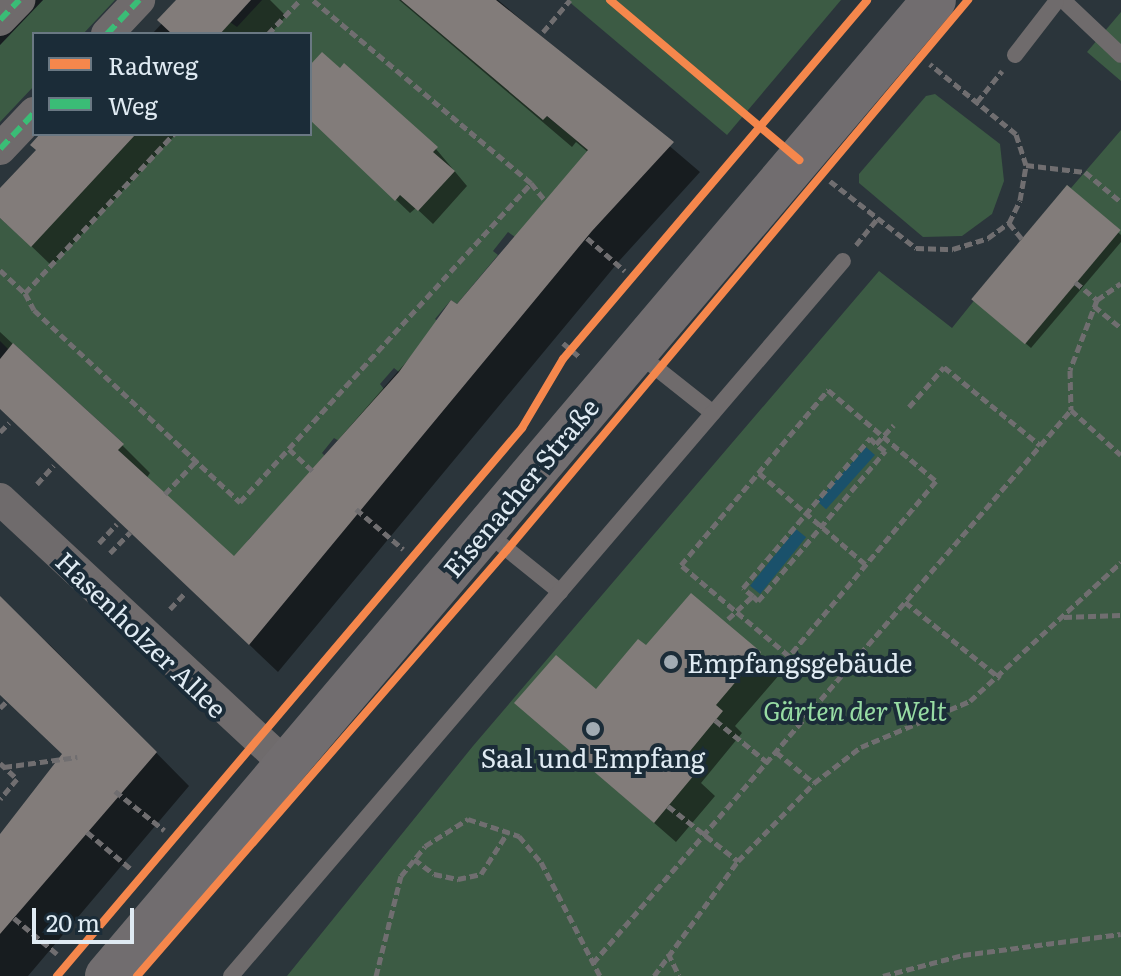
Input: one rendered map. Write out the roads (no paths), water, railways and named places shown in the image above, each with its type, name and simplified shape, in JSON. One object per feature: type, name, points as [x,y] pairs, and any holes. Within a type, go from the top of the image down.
[{"type":"street","points":[[0,20],[19,0]]},
{"type":"street","points":[[109,32],[139,0]]},
{"type":"street","name":"Eisenacher Straße","points":[[107,976],[934,0]]},
{"type":"street","points":[[0,149],[32,115]]},
{"type":"street","name":"Hasenholzer Allee","points":[[0,499],[287,766]]},
{"type":"lane","points":[[1015,55],[1062,2],[1121,55]]},
{"type":"lane","points":[[231,976],[843,261]]},
{"type":"lane","points":[[636,352],[713,413]]},
{"type":"lane","points":[[483,530],[560,592]]},
{"type":"water","points":[[866,447],[875,455],[826,509],[817,501]]},
{"type":"water","points":[[796,529],[806,537],[760,594],[750,586]]},
{"type":"place","name":"Empfangsgebäude","points":[[671,662]]},
{"type":"place","name":"Saal und Empfang","points":[[593,729]]},
{"type":"park label","name":"Gärten der Welt","points":[[855,710]]}]
